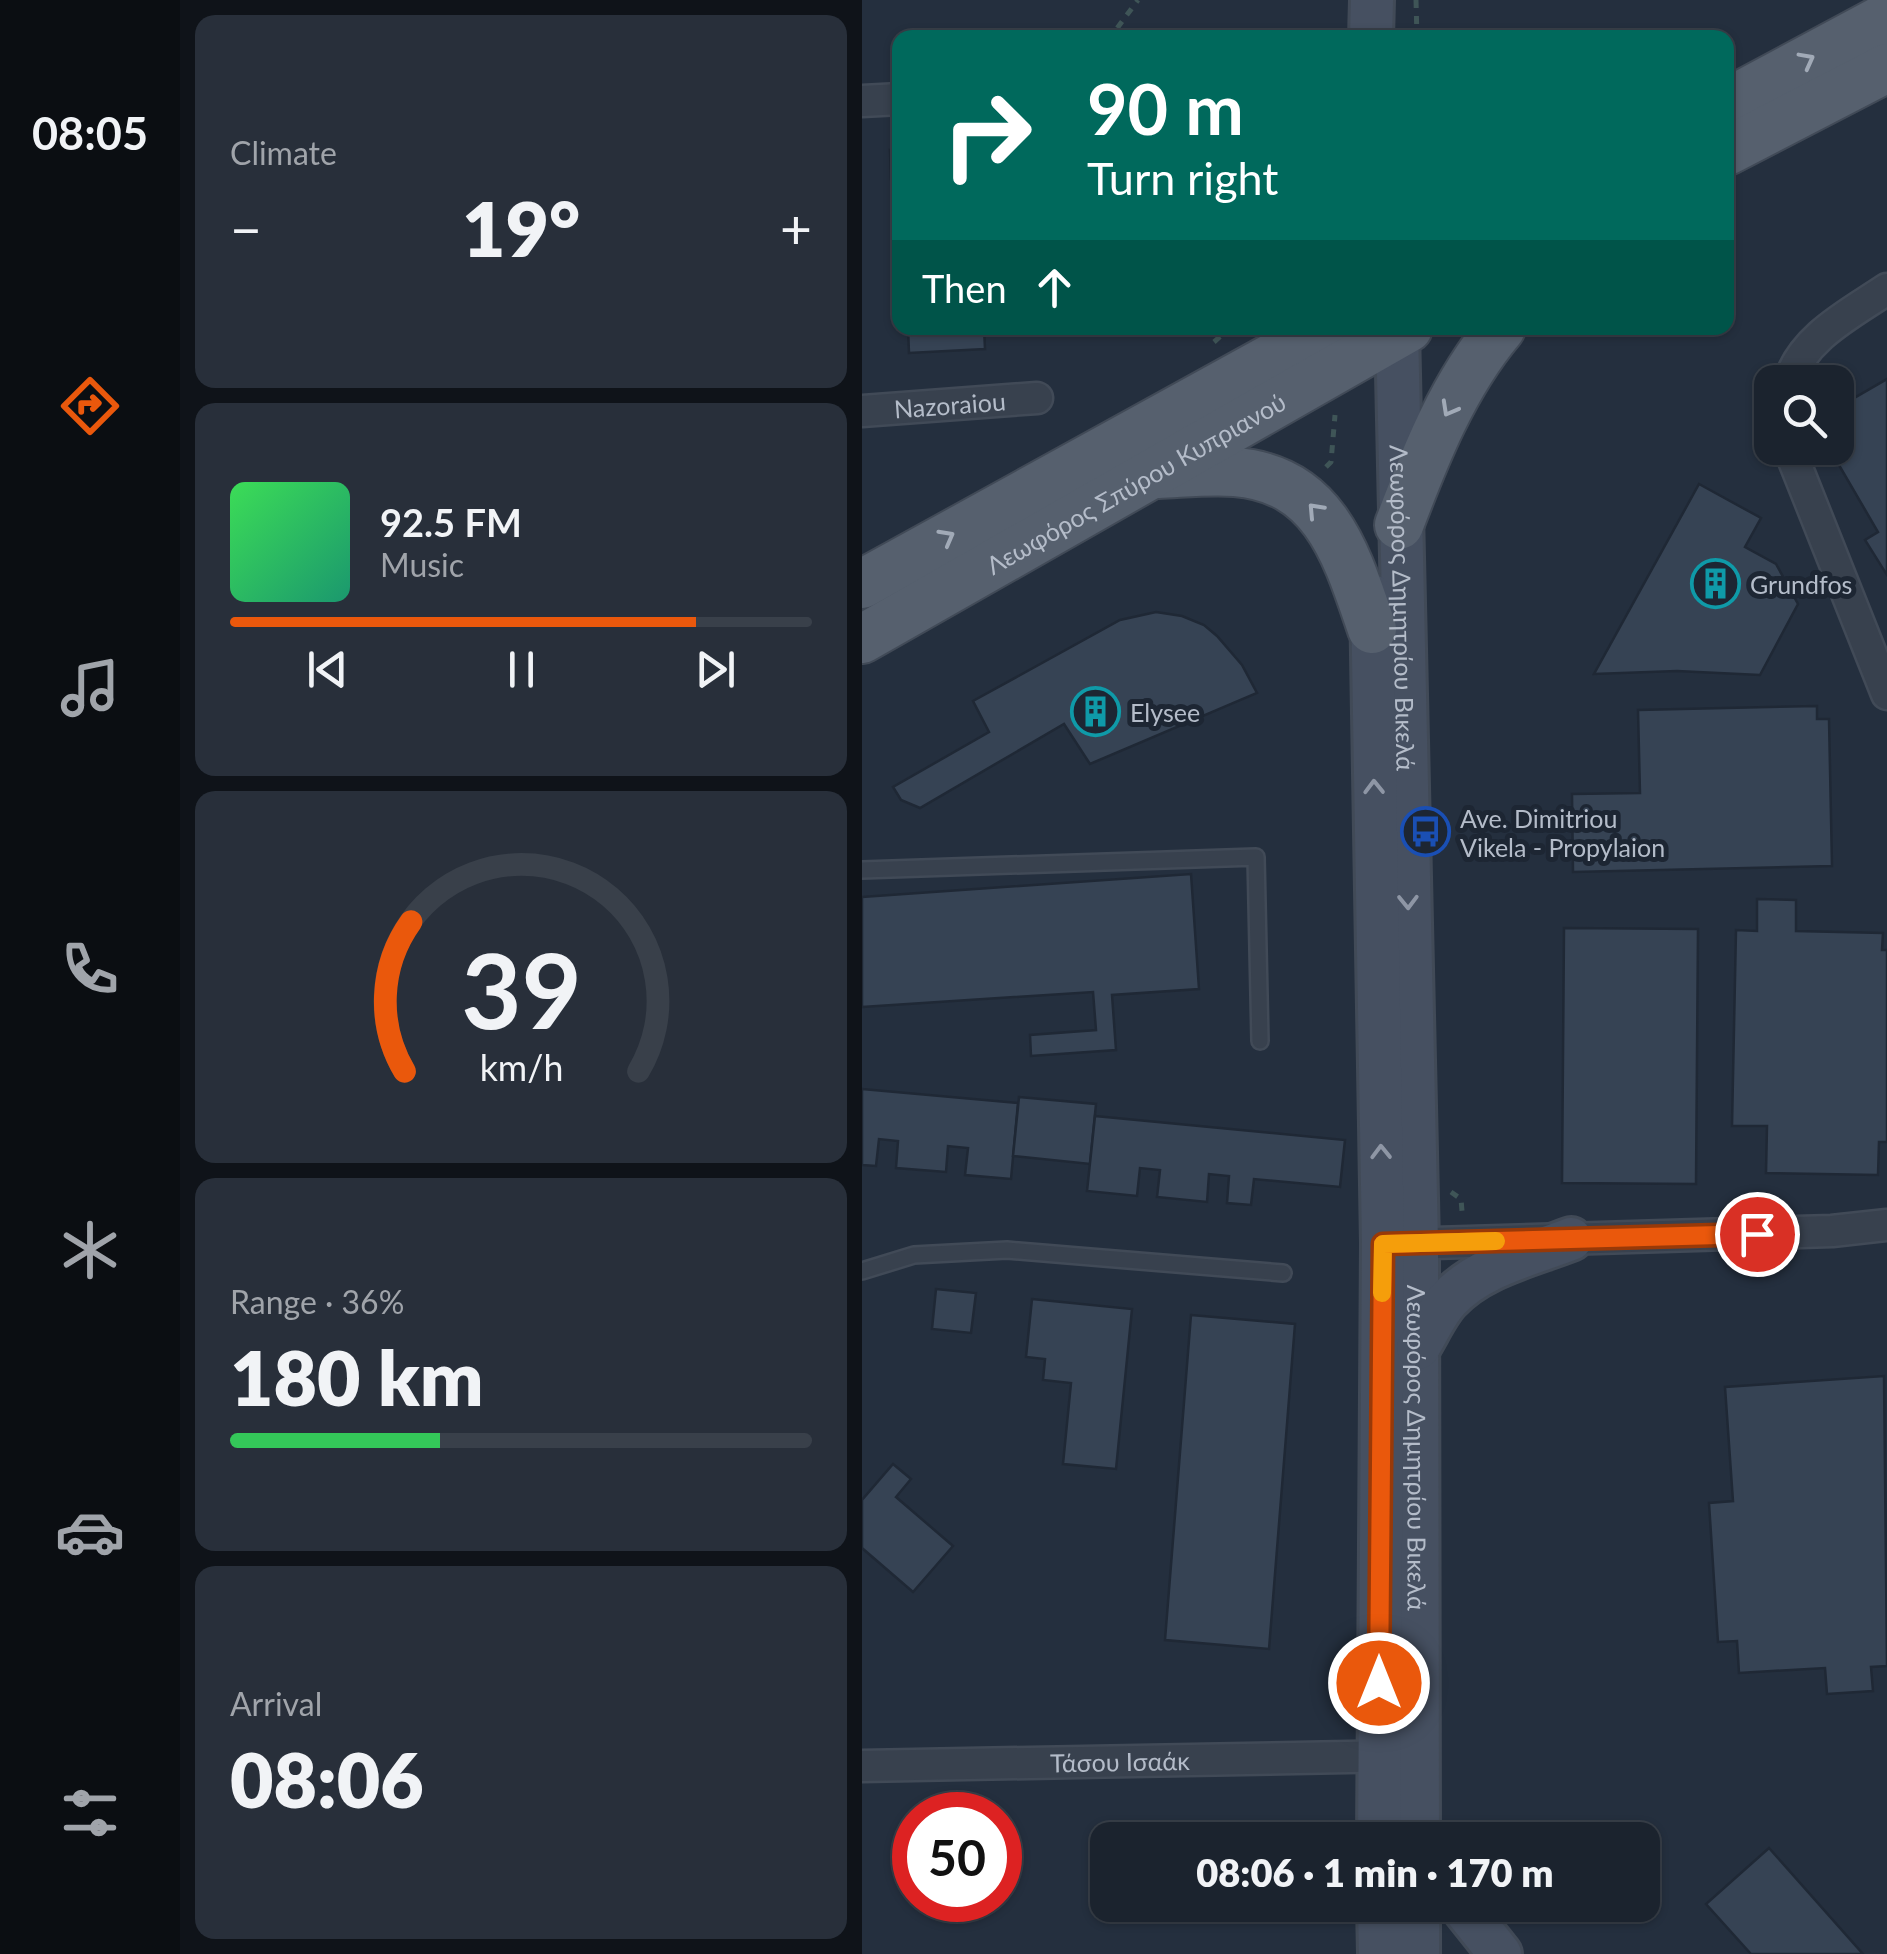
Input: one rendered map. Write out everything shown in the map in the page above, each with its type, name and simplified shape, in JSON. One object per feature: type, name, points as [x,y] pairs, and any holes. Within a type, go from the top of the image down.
[{"type":"main road","points":[[1371,30],[1372,0]]},
{"type":"main road","points":[[1387,0],[1389,30]]},
{"type":"main road","points":[[1734,98],[1886,16]]},
{"type":"main road","points":[[1734,147],[1886,68]]},
{"type":"main road","points":[[1198,399],[1251,335]]},
{"type":"main road","name":"Λεωφόρος Σπύρου Κυπριανού","points":[[862,584],[1313,335]]},
{"type":"main road","name":"Λεωφόρος Σπύρου Κυπριανού","points":[[862,640],[1387,335]]},
{"type":"main road","name":"Λεωφόρος Δημητρίου Βικελά","points":[[1390,335],[1399,525],[1398,1756],[1418,1822]]},
{"type":"main road","name":"Λεωφόρος Δημητρίου Βικελά","points":[[1383,1822],[1398,1756],[1418,1348],[1400,1244],[1372,628],[1390,335]]},
{"type":"main road","points":[[1399,525],[1428,448],[1496,335]]},
{"type":"main road","points":[[1152,474],[1236,472],[1282,484],[1300,494],[1333,530],[1348,559],[1372,628]]},
{"type":"main road","points":[[1418,1348],[1446,1301],[1466,1284],[1484,1273],[1571,1239]]},
{"type":"main road","points":[[1379,1922],[1380,1954]]},
{"type":"main road","points":[[1418,1922],[1418,1954]]},
{"type":"main road","points":[[1475,1922],[1500,1954]]},
{"type":"street","points":[[862,101],[892,100]]},
{"type":"street","points":[[1797,365],[1820,336],[1886,290]]},
{"type":"street","name":"Nazoraiou","points":[[862,411],[1037,398]]},
{"type":"street","points":[[1796,465],[1886,694]]},
{"type":"street","points":[[1400,1244],[1832,1231],[1886,1225]]},
{"type":"street","name":"Τάσου Ισαάκ","points":[[862,1766],[1398,1756]]},
{"type":"lane","points":[[862,870],[1256,857],[1260,1041]]},
{"type":"lane","points":[[862,1271],[914,1255],[1007,1250],[1282,1273]]},
{"type":"path","points":[[1115,30],[1138,0]]},
{"type":"path","points":[[1416,0],[1417,30]]},
{"type":"building","points":[[908,335],[984,335],[985,349],[909,353]]},
{"type":"building","points":[[1887,379],[1887,575],[1865,540],[1878,532],[1839,465],[1854,465],[1854,398]]},
{"type":"building","name":"Grundfos","points":[[1699,484],[1761,518],[1745,547],[1776,564],[1798,604],[1760,675],[1677,671],[1594,674]]},
{"type":"building","name":"Elysee","points":[[1156,612],[1204,625],[1242,665],[1257,693],[1090,764],[1064,724],[920,808],[901,800],[893,787],[989,732],[973,701],[1120,620]]},
{"type":"building","points":[[1817,706],[1817,719],[1829,719],[1832,866],[1573,872],[1572,794],[1640,793],[1638,710]]},
{"type":"building","points":[[1191,874],[1199,989],[1112,995],[1116,1050],[1031,1056],[1030,1035],[1096,1030],[1093,992],[862,1007],[862,897]]},
{"type":"building","points":[[1757,899],[1796,900],[1796,931],[1883,933],[1882,950],[1887,950],[1887,1142],[1879,1142],[1878,1175],[1766,1173],[1767,1126],[1732,1126],[1736,930],[1757,931]]},
{"type":"building","points":[[1564,928],[1698,929],[1696,1184],[1562,1183]]},
{"type":"building","points":[[862,1089],[1018,1103],[1011,1179],[965,1175],[968,1148],[948,1146],[946,1172],[896,1168],[898,1141],[879,1139],[876,1166],[862,1165]]},
{"type":"building","points":[[1019,1097],[1096,1104],[1090,1164],[1013,1156]]},
{"type":"building","points":[[1095,1116],[1345,1140],[1340,1187],[1254,1179],[1251,1205],[1227,1203],[1229,1176],[1209,1174],[1207,1202],[1157,1197],[1160,1170],[1140,1168],[1137,1196],[1087,1191]]},
{"type":"building","points":[[936,1289],[976,1293],[971,1333],[932,1329]]},
{"type":"building","points":[[1032,1299],[1132,1309],[1116,1469],[1063,1464],[1071,1383],[1043,1380],[1045,1359],[1026,1357]]},
{"type":"building","points":[[1191,1315],[1295,1324],[1269,1649],[1165,1640]]},
{"type":"building","points":[[1884,1376],[1887,1666],[1871,1667],[1873,1691],[1827,1694],[1825,1668],[1739,1673],[1737,1641],[1718,1642],[1709,1503],[1733,1501],[1725,1387]]},
{"type":"building","points":[[893,1464],[911,1479],[896,1497],[953,1546],[913,1592],[862,1548],[862,1500]]},
{"type":"building","points":[[1769,1848],[1863,1954],[1751,1954],[1706,1904]]},
{"type":"slow traffic","points":[[1382,1293],[1383,1244],[1496,1241]]},
{"type":"place","name":"Grundfos","points":[[1715,584]]},
{"type":"place","name":"Elysee","points":[[1095,712]]},
{"type":"place","name":"Ave. Dimitriou Vikela - Propylaion","points":[[1425,832]]},
{"type":"route","points":[[1379,1683],[1383,1244],[1757,1234]]}]
